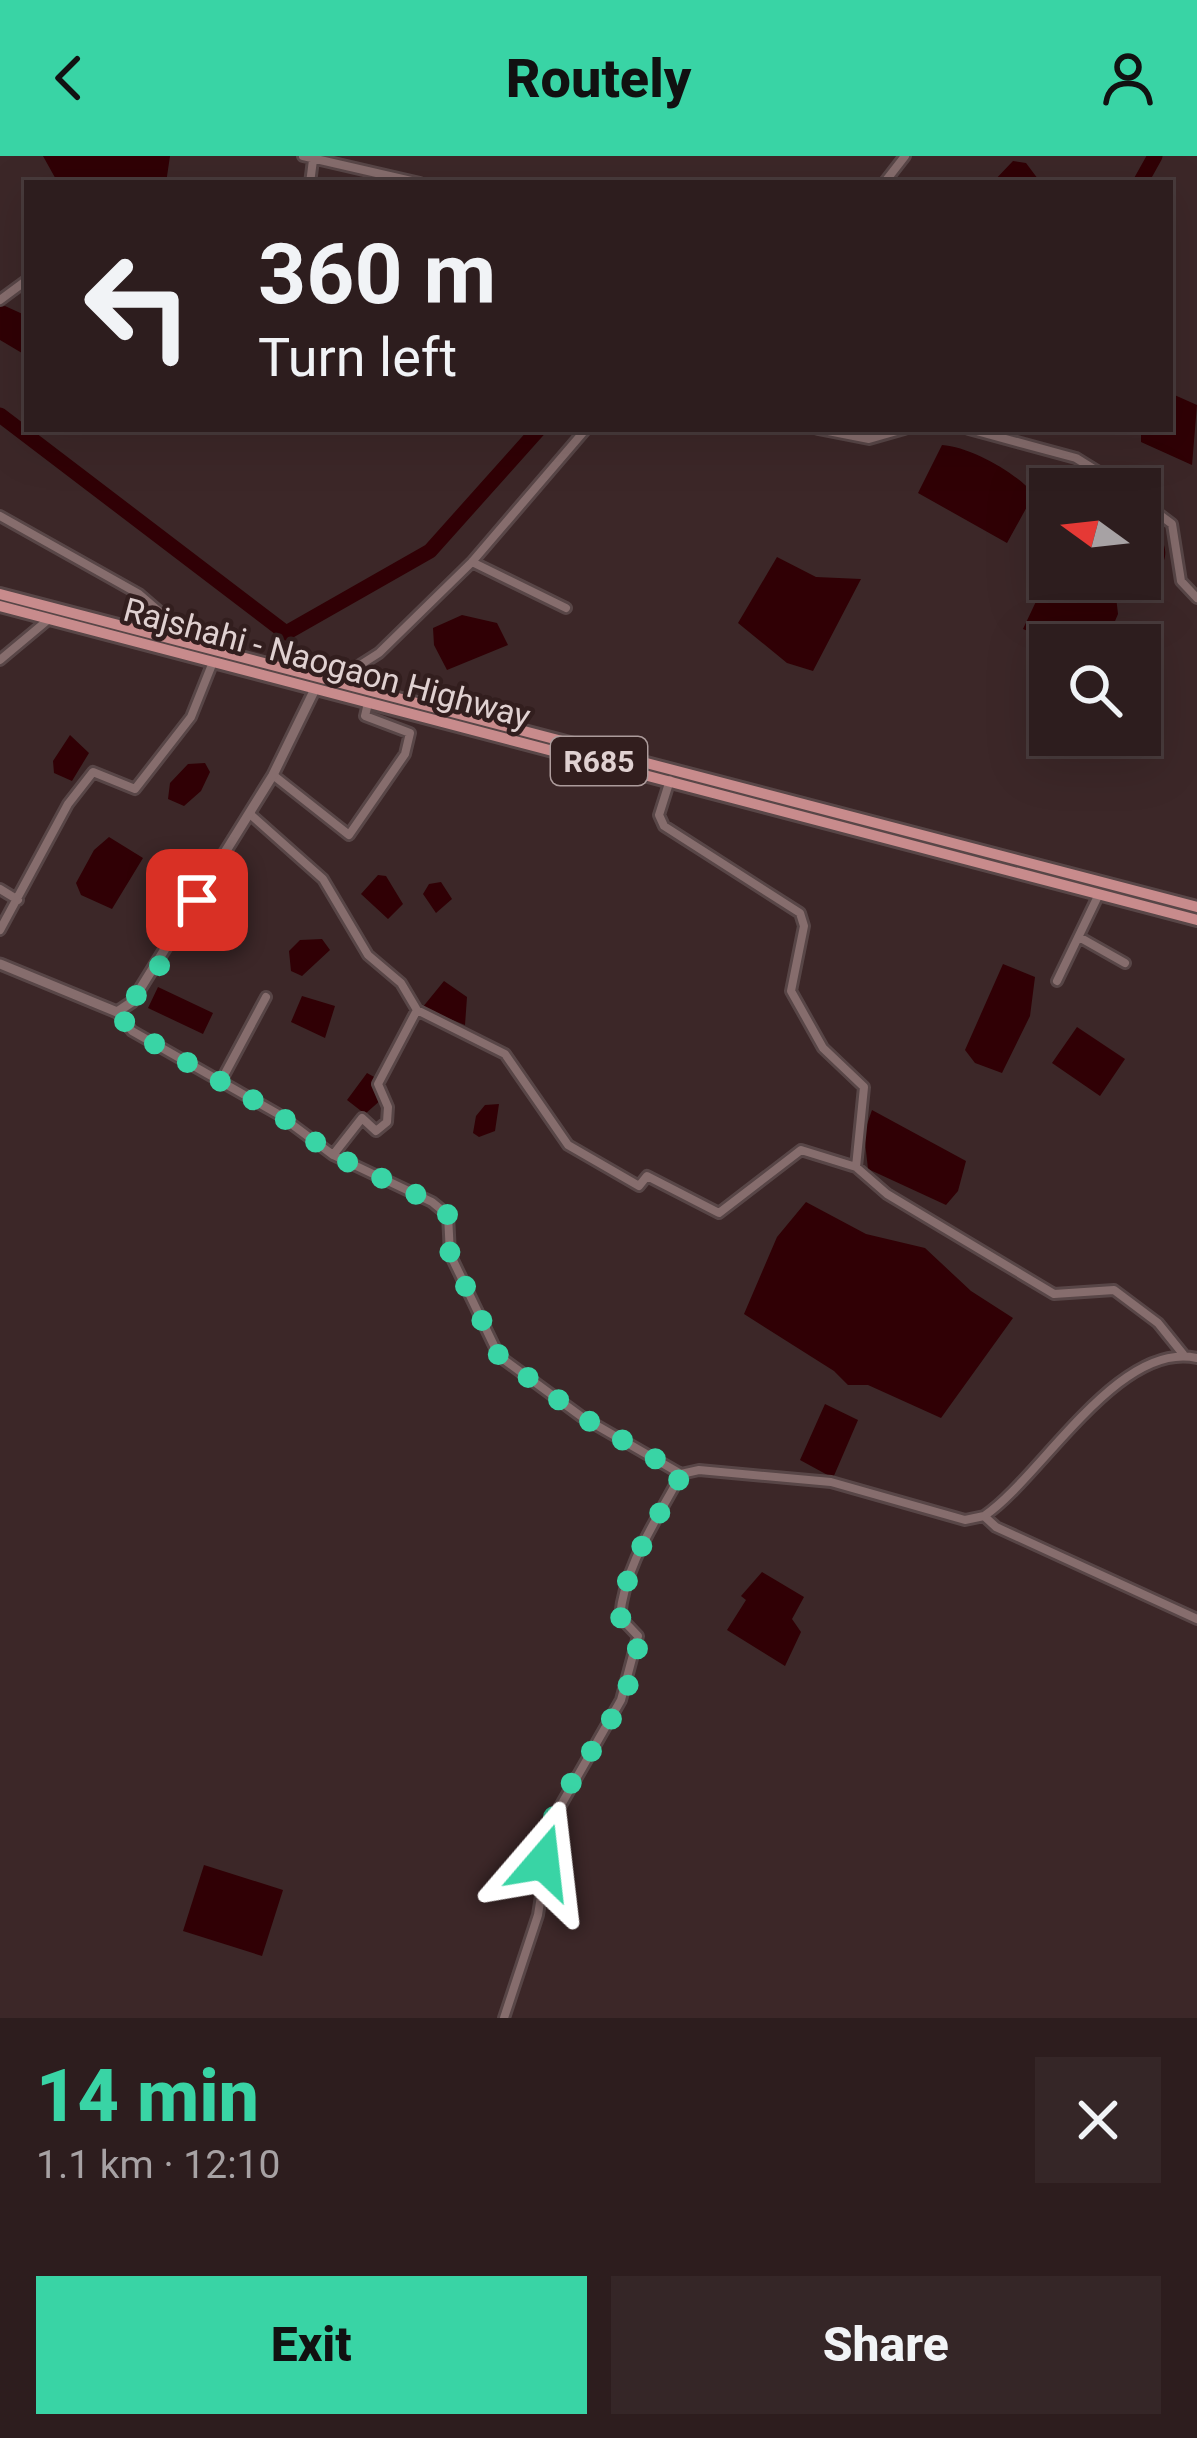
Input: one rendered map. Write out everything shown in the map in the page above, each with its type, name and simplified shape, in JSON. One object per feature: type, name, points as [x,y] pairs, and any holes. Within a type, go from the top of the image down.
[{"type":"main road","name":"Rajshahi - Naogaon Highway","points":[[0,594],[170,644],[213,662],[368,703],[434,713],[1197,907]]},
{"type":"main road","name":"Rajshahi - Naogaon Highway","points":[[0,606],[170,644],[200,646],[670,780],[1197,920]]},
{"type":"main road","points":[[0,964],[117,1012],[132,1002],[273,775],[315,689]]},
{"type":"street","points":[[308,158],[344,160],[410,180]]},
{"type":"street","points":[[334,682],[379,653],[472,562],[579,432]]},
{"type":"street","points":[[833,432],[869,439],[894,432]]},
{"type":"street","points":[[979,432],[1076,458],[1092,468]]},
{"type":"street","points":[[0,516],[139,595],[200,646]]},
{"type":"street","points":[[1161,516],[1172,524],[1181,581],[1197,598]]},
{"type":"street","points":[[472,562],[566,608]]},
{"type":"street","points":[[0,660],[50,618]]},
{"type":"street","points":[[0,930],[68,804],[93,772],[135,789],[191,717],[213,662]]},
{"type":"street","points":[[273,775],[349,836],[405,754],[410,733],[365,716],[368,703]]},
{"type":"street","points":[[670,780],[659,815],[664,826],[800,913],[804,926],[791,991],[823,1048],[864,1087],[856,1168]]},
{"type":"street","points":[[250,814],[323,879],[368,955],[401,983],[417,1010],[505,1054],[568,1145],[639,1186],[647,1176],[719,1213],[802,1150],[856,1168],[887,1194],[1054,1294],[1114,1290],[1158,1323],[1184,1355]]},
{"type":"street","points":[[0,889],[19,900]]},
{"type":"street","points":[[1057,981],[1099,894]]},
{"type":"street","points":[[1079,937],[1124,963]]},
{"type":"street","points":[[221,1081],[266,997]]},
{"type":"street","points":[[333,1155],[362,1118],[376,1131],[387,1122],[388,1107],[378,1084],[417,1010]]},
{"type":"street","points":[[117,1012],[132,1031],[221,1081],[333,1155],[432,1202],[448,1215],[450,1254],[499,1356],[582,1417],[682,1474]]},
{"type":"street","points":[[504,2018],[538,1915],[553,1819],[621,1700],[638,1650],[638,1636],[620,1617],[621,1601],[637,1558],[682,1474],[698,1469],[831,1482],[965,1520],[984,1516],[1089,1407],[1148,1366],[1184,1355],[1197,1358]]},
{"type":"street","points":[[984,1516],[996,1527],[1197,1619]]},
{"type":"shaded area","points":[[43,156],[170,156],[166,180],[56,180]]},
{"type":"shaded area","points":[[1013,161],[1026,163],[1039,180],[995,180]]},
{"type":"shaded area","points":[[0,307],[24,315],[24,354],[0,340]]},
{"type":"shaded area","points":[[1173,394],[1197,405],[1192,465],[1141,442],[1141,432],[1173,432]]},
{"type":"shaded area","points":[[942,445],[966,450],[1016,477],[1029,489],[1029,503],[1007,543],[918,493]]},
{"type":"shaded area","points":[[777,557],[816,577],[861,579],[813,671],[787,663],[738,623]]},
{"type":"shaded area","points":[[1037,600],[1116,600],[1114,624],[1029,624],[1029,631],[1023,629]]},
{"type":"shaded area","points":[[462,615],[497,623],[508,645],[447,670],[434,645],[433,628]]},
{"type":"shaded area","points":[[70,735],[89,753],[72,781],[54,773],[53,761]]},
{"type":"shaded area","points":[[205,763],[210,772],[201,791],[184,806],[168,799],[170,783],[188,764]]},
{"type":"shaded area","points":[[109,837],[143,858],[112,909],[81,895],[76,883],[94,850]]},
{"type":"shaded area","points":[[378,875],[386,876],[403,904],[388,919],[361,894]]},
{"type":"shaded area","points":[[441,882],[452,899],[436,913],[423,894],[429,884]]},
{"type":"shaded area","points":[[322,939],[330,950],[302,976],[291,971],[289,951],[300,940]]},
{"type":"shaded area","points":[[1003,964],[1035,977],[1030,1016],[1002,1073],[975,1063],[965,1050]]},
{"type":"shaded area","points":[[444,981],[467,997],[465,1025],[422,1008]]},
{"type":"shaded area","points":[[158,987],[213,1013],[203,1034],[148,1008]]},
{"type":"shaded area","points":[[302,996],[335,1006],[325,1038],[291,1022]]},
{"type":"shaded area","points":[[1077,1027],[1125,1059],[1100,1096],[1052,1063]]},
{"type":"shaded area","points":[[367,1073],[376,1078],[382,1099],[365,1114],[347,1100]]},
{"type":"shaded area","points":[[499,1104],[495,1131],[479,1137],[473,1133],[476,1116],[485,1105]]},
{"type":"shaded area","points":[[872,1110],[966,1161],[958,1191],[946,1205],[868,1169],[864,1133]]},
{"type":"shaded area","points":[[806,1202],[866,1234],[925,1248],[971,1291],[1013,1318],[941,1418],[868,1385],[848,1385],[834,1371],[744,1314],[777,1237]]},
{"type":"shaded area","points":[[825,1404],[858,1420],[833,1478],[800,1460]]},
{"type":"shaded area","points":[[762,1572],[804,1597],[792,1619],[801,1632],[785,1666],[727,1630],[746,1600],[741,1596]]},
{"type":"shaded area","points":[[204,1865],[283,1890],[262,1956],[183,1931]]},
{"type":"waterway","points":[[1142,180],[1155,156]]},
{"type":"waterway","points":[[0,415],[286,633],[430,551],[536,432]]},
{"type":"route","points":[[197,900],[132,1002],[117,1012],[132,1031],[278,1114],[333,1155],[432,1202],[448,1215],[450,1254],[499,1356],[582,1417],[682,1474],[637,1558],[621,1601],[620,1617],[638,1636],[638,1650],[621,1700],[553,1819],[543,1862]]}]
